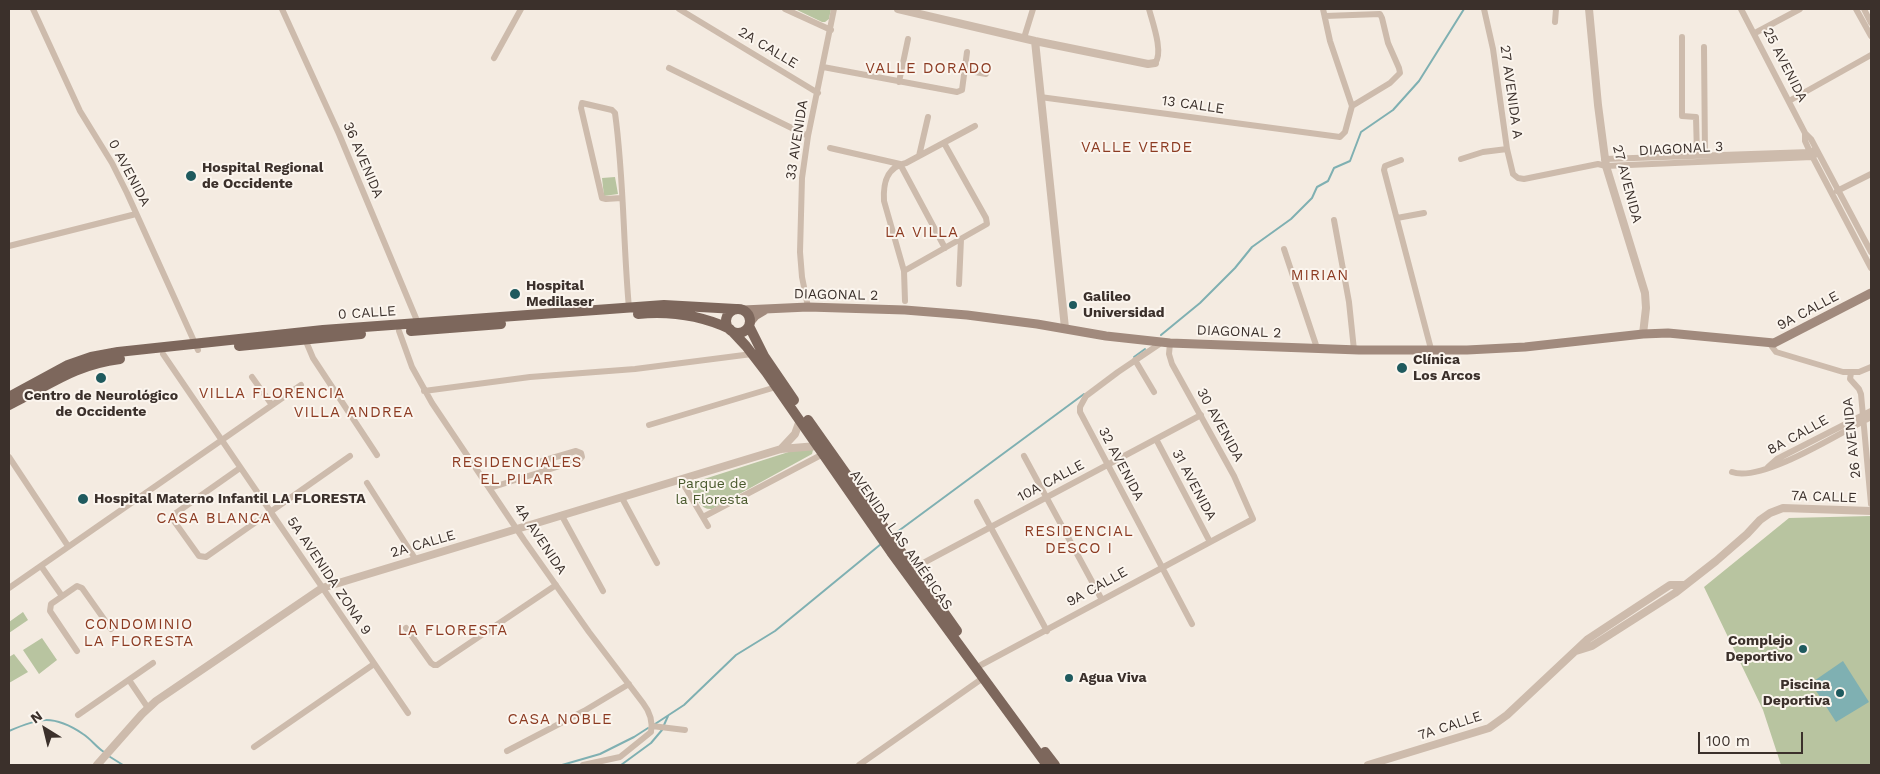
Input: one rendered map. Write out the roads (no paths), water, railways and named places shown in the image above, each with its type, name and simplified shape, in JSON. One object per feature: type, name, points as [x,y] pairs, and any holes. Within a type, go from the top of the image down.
[{"type":"main road","name":"9A CALLE","points":[[1695,335],[1770,344],[1784,339],[1871,293]]},
{"type":"main road","name":"0 CALLE","points":[[9,405],[82,366],[271,335],[680,305],[740,309]]},
{"type":"main road","name":"DIAGONAL 2","points":[[740,309],[808,307],[886,309],[958,314],[1165,343],[1354,350],[1525,347],[1643,334],[1695,335]]},
{"type":"main road","name":"DIAGONAL 2","points":[[750,324],[760,312],[783,308]]},
{"type":"main road","points":[[740,309],[749,314],[750,324],[741,333],[731,330],[726,319],[730,312],[740,309]]},
{"type":"main road","name":"0 CALLE","points":[[9,397],[68,365],[90,357],[118,352],[664,312],[706,319],[731,330]]},
{"type":"main road","name":"AVENIDA LAS AMÉRICAS","points":[[750,324],[764,356],[881,531],[982,678],[1047,765]]},
{"type":"main road","name":"AVENIDA LAS AMÉRICAS","points":[[731,330],[752,354],[820,450],[881,531]]},
{"type":"main road","name":"AVENIDA LAS AMÉRICAS","points":[[893,548],[912,569],[1055,765]]},
{"type":"street","name":"0 AVENIDA","points":[[33,9],[80,111],[112,162],[198,347]]},
{"type":"street","name":"36 AVENIDA","points":[[282,9],[339,134],[418,323]]},
{"type":"street","points":[[494,58],[521,9]]},
{"type":"street","name":"2A CALLE","points":[[679,9],[818,93]]},
{"type":"street","points":[[786,9],[831,30]]},
{"type":"street","name":"33 AVENIDA","points":[[808,307],[802,277],[800,252],[802,178],[808,136],[834,9]]},
{"type":"street","points":[[898,9],[1035,41],[1148,64],[1155,63],[1159,59],[1159,50],[1149,9]]},
{"type":"street","points":[[1024,38],[1033,9]]},
{"type":"street","points":[[1323,9],[1324,16],[1330,41],[1352,106],[1390,83],[1400,72],[1388,43],[1380,14],[1324,16]]},
{"type":"street","name":"27 AVENIDA A","points":[[1484,9],[1493,49],[1507,149],[1512,172],[1516,177]]},
{"type":"street","points":[[1555,22],[1556,9]]},
{"type":"street","name":"27 AVENIDA","points":[[1590,9],[1605,162],[1645,293],[1646,308],[1643,334]]},
{"type":"street","name":"25 AVENIDA","points":[[1741,9],[1790,100],[1805,133],[1811,139],[1814,153],[1871,252]]},
{"type":"street","points":[[1754,33],[1800,9]]},
{"type":"street","points":[[1856,9],[1871,36]]},
{"type":"street","points":[[1864,9],[1871,23]]},
{"type":"street","points":[[1682,37],[1682,116],[1696,117],[1697,155]]},
{"type":"street","points":[[899,82],[908,39]]},
{"type":"street","points":[[1035,41],[1065,328]]},
{"type":"street","points":[[1704,47],[1705,155]]},
{"type":"street","points":[[823,67],[960,92],[962,90],[967,52]]},
{"type":"street","points":[[1790,100],[1871,56]]},
{"type":"street","points":[[668,68],[808,136]]},
{"type":"street","points":[[964,70],[986,74]]},
{"type":"street","name":"13 CALLE","points":[[1040,97],[1337,138],[1345,132],[1352,106]]},
{"type":"street","points":[[621,198],[602,198],[581,108],[582,103],[614,111],[630,308]]},
{"type":"street","points":[[919,156],[928,117]]},
{"type":"street","points":[[905,301],[904,271],[884,201],[887,176],[890,170],[900,164],[975,126]]},
{"type":"street","points":[[904,271],[985,226],[987,220],[944,143]]},
{"type":"street","points":[[830,148],[900,164],[945,248]]},
{"type":"street","points":[[1461,159],[1483,152],[1507,149]]},
{"type":"street","name":"DIAGONAL 3","points":[[1605,162],[1814,153]]},
{"type":"street","name":"DIAGONAL 3","points":[[1516,177],[1524,179],[1605,162],[1697,155],[1814,153]]},
{"type":"street","points":[[1401,160],[1384,167],[1431,350]]},
{"type":"street","points":[[1835,192],[1871,174]]},
{"type":"street","name":"25 AVENIDA","points":[[1835,192],[1871,268]]},
{"type":"street","points":[[1397,218],[1424,213]]},
{"type":"street","points":[[9,246],[136,214]]},
{"type":"street","points":[[1334,220],[1348,294],[1354,350]]},
{"type":"street","points":[[960,284],[961,239]]},
{"type":"street","points":[[1284,249],[1317,348]]},
{"type":"street","name":"4A AVENIDA","points":[[399,331],[412,367],[424,391],[589,632],[647,708],[652,725]]},
{"type":"street","points":[[305,339],[313,358],[377,456]]},
{"type":"street","name":"32 AVENIDA","points":[[1165,343],[1135,360],[1086,396],[1080,407],[1082,416],[1192,624]]},
{"type":"street","name":"30 AVENIDA","points":[[1165,343],[1172,364],[1234,476],[1253,519]]},
{"type":"street","points":[[1770,344],[1776,352],[1843,372],[1851,373],[1871,367]]},
{"type":"street","name":"5A AVENIDA ZONA 9","points":[[162,354],[408,713]]},
{"type":"street","points":[[424,391],[530,377],[634,369],[752,354]]},
{"type":"street","points":[[1135,360],[1154,392]]},
{"type":"street","name":"26 AVENIDA","points":[[1851,373],[1851,381],[1860,391],[1871,504]]},
{"type":"street","points":[[252,376],[272,405]]},
{"type":"street","points":[[9,588],[301,385]]},
{"type":"street","points":[[649,426],[776,387]]},
{"type":"street","name":"8A CALLE","points":[[1732,472],[1748,474],[1765,469],[1777,459],[1825,438],[1863,418],[1871,411]]},
{"type":"street","name":"10A CALLE","points":[[912,569],[1201,414]]},
{"type":"street","name":"8A CALLE","points":[[1863,418],[1871,417]]},
{"type":"street","points":[[781,449],[790,442],[800,420]]},
{"type":"street","name":"31 AVENIDA","points":[[1156,439],[1210,542]]},
{"type":"street","name":"2A CALLE","points":[[98,765],[148,708],[322,588],[781,449],[820,450]]},
{"type":"street","points":[[703,517],[820,450]]},
{"type":"street","points":[[490,488],[579,460],[582,457],[581,452],[576,451],[542,461],[543,471]]},
{"type":"street","points":[[240,468],[173,517],[199,556],[206,557],[350,456]]},
{"type":"street","points":[[1024,456],[1102,600]]},
{"type":"street","points":[[9,457],[68,546]]},
{"type":"street","points":[[681,480],[708,526]]},
{"type":"street","points":[[367,482],[416,560]]},
{"type":"street","points":[[622,498],[657,563]]},
{"type":"street","points":[[977,502],[1047,631]]},
{"type":"street","name":"7A CALLE","points":[[1368,765],[1489,728],[1508,715],[1588,639],[1670,585],[1684,585],[1740,541],[1760,520],[1770,513],[1784,508],[1871,511]]},
{"type":"street","points":[[562,516],[603,591]]},
{"type":"street","name":"9A CALLE","points":[[981,665],[1253,519]]},
{"type":"street","points":[[41,566],[62,596]]},
{"type":"street","points":[[406,628],[434,666],[556,585]]},
{"type":"street","points":[[77,651],[50,611],[51,604],[77,586],[82,588],[110,629]]},
{"type":"street","points":[[78,715],[153,663]]},
{"type":"street","points":[[254,747],[374,664]]},
{"type":"street","points":[[859,765],[982,678]]},
{"type":"street","points":[[129,680],[148,708]]},
{"type":"street","points":[[508,751],[584,711],[629,684]]},
{"type":"street","points":[[583,765],[620,756],[649,734],[652,725],[685,730]]},
{"type":"water","name":"Piscina Deportiva","points":[[1843,661],[1869,702],[1836,722],[1811,683]]},
{"type":"waterway","points":[[1161,335],[1200,303],[1235,268],[1252,247],[1291,219],[1312,198],[1317,187],[1328,181],[1334,168],[1350,161],[1361,132],[1393,110],[1419,81],[1464,9]]},
{"type":"waterway","points":[[1134,357],[1145,349]]},
{"type":"waterway","points":[[893,535],[1084,394]]},
{"type":"waterway","points":[[655,724],[684,705],[736,655],[775,631],[881,544]]},
{"type":"waterway","points":[[664,725],[668,716]]},
{"type":"waterway","points":[[9,731],[29,723],[46,720],[54,721],[63,723],[83,734],[104,752]]},
{"type":"waterway","points":[[562,765],[600,754],[648,728]]},
{"type":"waterway","points":[[621,765],[651,743],[662,730]]},
{"type":"waterway","points":[[107,755],[123,765]]},
{"type":"place","name":"Hospital Regional de Occidente","points":[[191,176]]},
{"type":"place","name":"Hospital Medilaser","points":[[515,294]]},
{"type":"place","name":"Galileo Universidad","points":[[1073,305]]},
{"type":"place","name":"Clínica Los Arcos","points":[[1402,368]]},
{"type":"place","name":"Centro de Neurológico de Occidente","points":[[101,378]]},
{"type":"place","name":"Hospital Materno Infantil LA FLORESTA","points":[[83,499]]},
{"type":"place","name":"Complejo Deportivo","points":[[1803,649]]},
{"type":"place","name":"Agua Viva","points":[[1069,678]]},
{"type":"place","name":"Piscina Deportiva","points":[[1840,693]]},
{"type":"district","name":"VALLE DORADO","points":[[929,69]]},
{"type":"district","name":"VALLE VERDE","points":[[1137,148]]},
{"type":"district","name":"LA VILLA","points":[[922,233]]},
{"type":"district","name":"MIRIAN","points":[[1320,276]]},
{"type":"district","name":"VILLA FLORENCIA","points":[[272,394]]},
{"type":"district","name":"VILLA ANDREA","points":[[354,413]]},
{"type":"district","name":"RESIDENCIALES EL PILAR","points":[[517,472]]},
{"type":"district","name":"CASA BLANCA","points":[[214,519]]},
{"type":"district","name":"RESIDENCIAL DESCO I","points":[[1079,540]]},
{"type":"district","name":"LA FLORESTA","points":[[453,631]]},
{"type":"district","name":"CONDOMINIO LA FLORESTA","points":[[139,634]]},
{"type":"district","name":"CASA NOBLE","points":[[560,720]]},
{"type":"park label","name":"Parque de la Floresta","points":[[712,492]]}]
